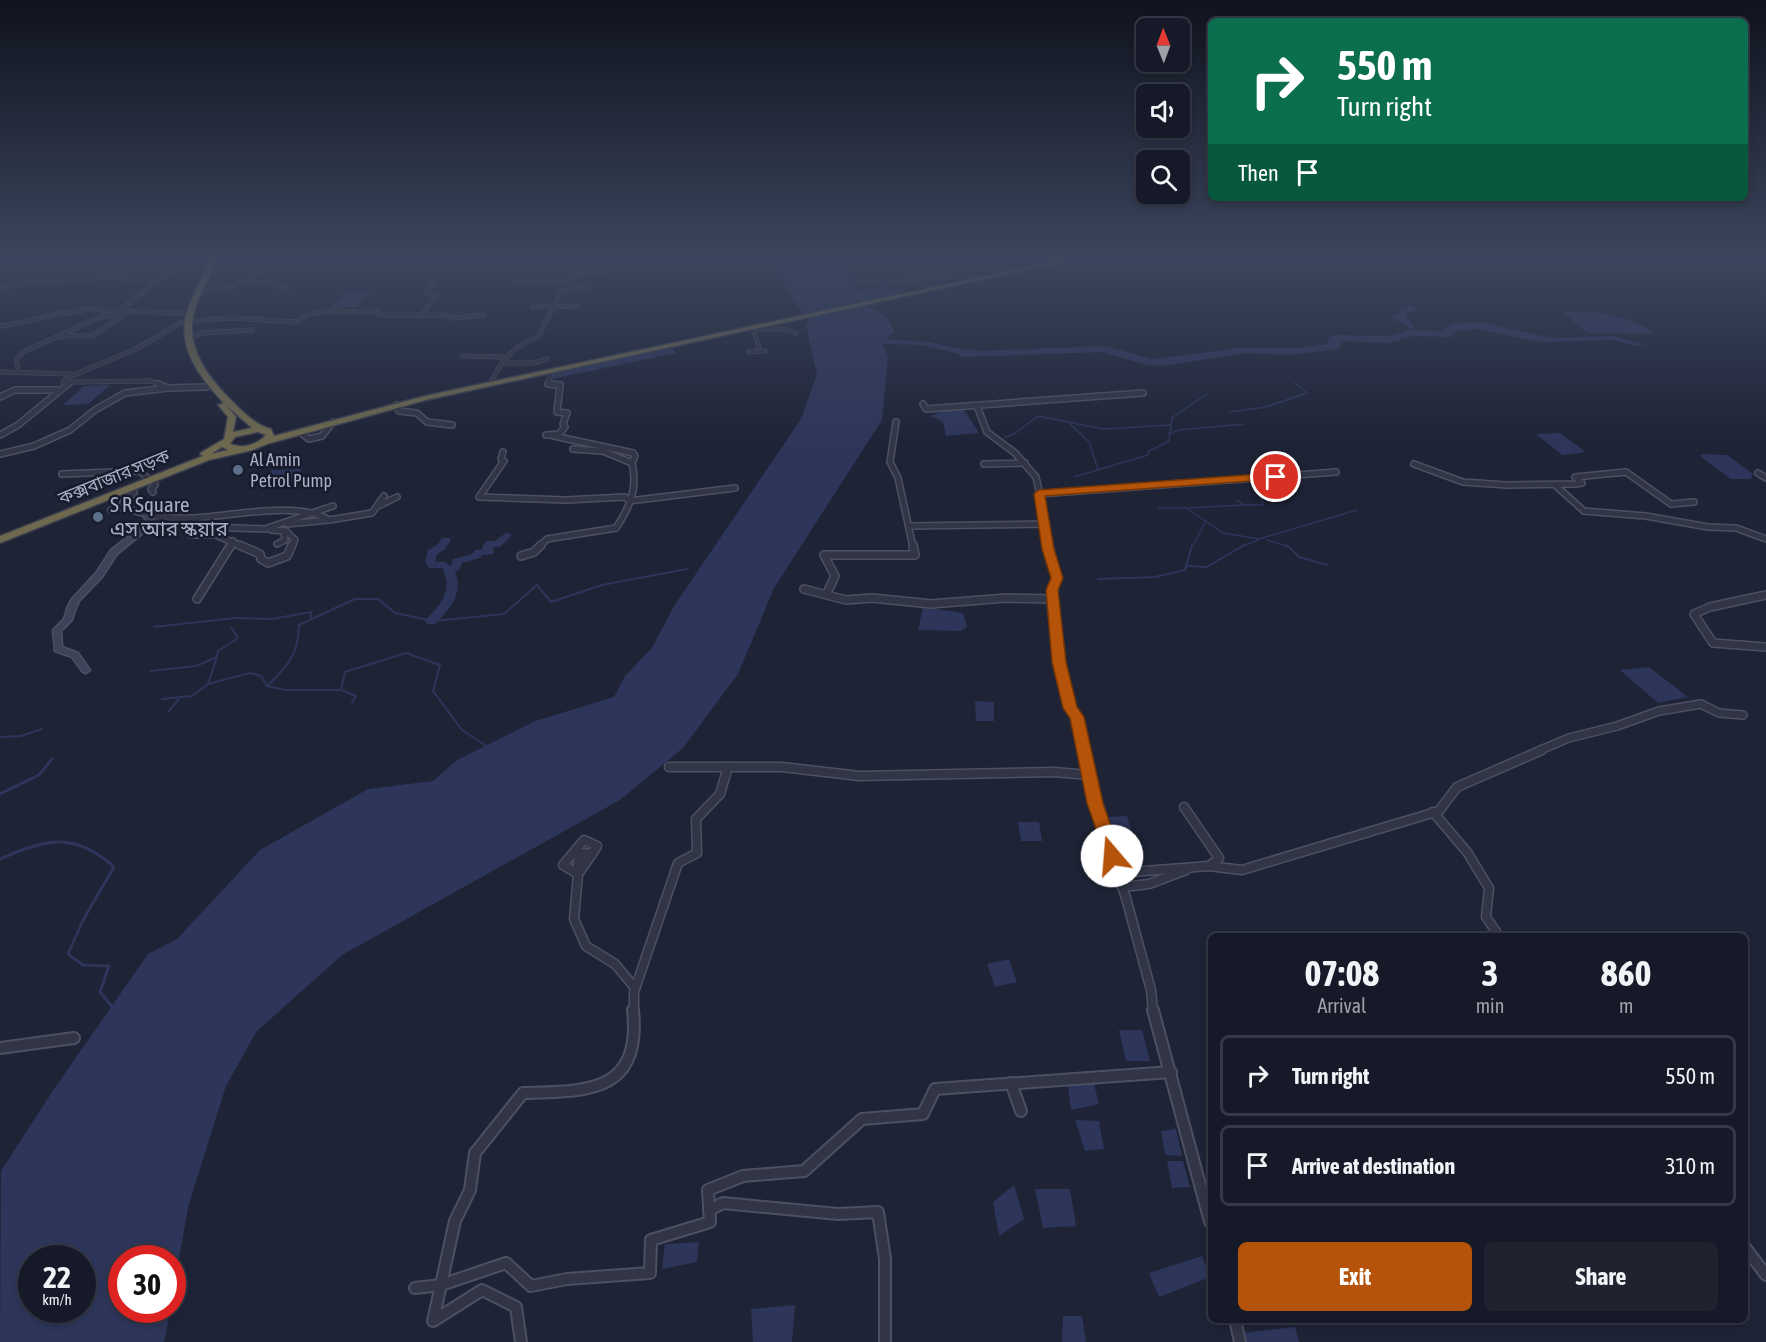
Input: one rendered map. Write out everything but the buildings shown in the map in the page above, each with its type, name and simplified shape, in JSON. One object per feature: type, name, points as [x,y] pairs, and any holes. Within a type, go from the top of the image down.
[{"type":"highway","points":[[318,426],[396,405],[750,330],[782,321]]},
{"type":"highway","points":[[185,322],[198,367],[222,396],[271,435],[264,442]]},
{"type":"highway","points":[[185,322],[186,356],[191,368],[231,417],[226,440],[229,448],[242,449]]},
{"type":"highway","name":"কক্সবাজার সড়ক","points":[[0,540],[134,487],[202,456],[242,431],[318,426]]},
{"type":"highway","name":"কক্সবাজার সড়ক","points":[[0,534],[206,458],[318,426]]},
{"type":"street","points":[[0,326],[35,321]]},
{"type":"street","points":[[19,372],[16,360],[19,355],[59,336],[64,331],[82,327],[94,321]]},
{"type":"street","points":[[59,336],[93,336],[116,321]]},
{"type":"street","points":[[168,387],[151,381],[63,382],[69,375],[85,372],[158,338],[185,322],[201,321]]},
{"type":"street","points":[[274,321],[298,321]]},
{"type":"street","points":[[490,384],[503,363],[520,343],[538,337],[546,321]]},
{"type":"street","points":[[750,330],[783,329],[792,326]]},
{"type":"street","points":[[783,329],[796,333]]},
{"type":"street","points":[[191,338],[201,333],[252,330]]},
{"type":"street","points":[[749,352],[763,351],[750,330]]},
{"type":"street","points":[[462,356],[508,357]]},
{"type":"street","points":[[503,363],[534,363],[547,359]]},
{"type":"street","points":[[521,556],[534,552],[547,539],[616,528],[636,487],[632,464],[635,456],[633,453],[546,435],[563,432],[567,413],[557,412],[560,385],[548,385],[551,371]]},
{"type":"street","points":[[0,372],[63,374],[85,372]]},
{"type":"street","points":[[0,435],[18,425],[70,382]]},
{"type":"street","points":[[0,454],[34,446],[70,430],[94,410],[125,393],[168,387],[206,387]]},
{"type":"street","points":[[0,397],[15,390],[58,390]]},
{"type":"street","points":[[923,404],[926,408],[977,406],[1143,393]]},
{"type":"street","points":[[396,405],[399,411],[417,413],[425,421],[452,425]]},
{"type":"street","points":[[977,406],[987,432],[1025,463],[1036,477],[1046,524],[1048,549],[1057,578],[1052,590],[1059,662],[1070,708],[1077,717],[1095,803],[1122,887],[1208,1214]]},
{"type":"street","points":[[300,432],[309,439],[322,436],[333,422]]},
{"type":"street","points":[[827,593],[835,576],[831,564],[823,557],[825,555],[915,555],[910,526],[901,501],[898,478],[890,462],[896,422]]},
{"type":"street","points":[[573,449],[603,451],[632,464]]},
{"type":"street","points":[[503,452],[501,467],[479,497],[566,500],[625,497],[631,500],[735,488]]},
{"type":"street","points":[[984,464],[1025,463]]},
{"type":"street","points":[[1414,464],[1462,482],[1556,485],[1582,483],[1575,477],[1626,472],[1671,504],[1694,502]]},
{"type":"street","points":[[62,474],[140,471],[155,485],[151,489],[153,492]]},
{"type":"street","points":[[1039,494],[1335,472]]},
{"type":"street","points":[[1758,473],[1766,478]]},
{"type":"street","points":[[1556,485],[1584,510],[1646,516],[1708,527],[1736,528],[1766,539]]},
{"type":"street","points":[[122,507],[123,502],[134,493],[134,487]]},
{"type":"street","points":[[276,526],[369,515],[384,496]]},
{"type":"street","points":[[378,506],[397,497]]},
{"type":"street","points":[[266,529],[306,513],[333,506]]},
{"type":"street","points":[[111,510],[122,507],[169,524],[214,529],[284,531],[295,540],[287,556],[268,563],[234,535],[214,529]]},
{"type":"street","points":[[148,517],[306,513],[321,514],[329,520]]},
{"type":"street","points":[[86,670],[75,655],[58,649],[57,630],[68,620],[73,604],[102,572],[102,566],[114,552],[148,525],[152,520],[148,517]]},
{"type":"street","points":[[910,526],[1046,524]]},
{"type":"street","points":[[277,544],[285,540],[284,531]]},
{"type":"street","points":[[191,535],[216,535],[257,552]]},
{"type":"street","points":[[197,599],[233,541]]},
{"type":"street","points":[[804,589],[827,593],[846,600],[872,598],[931,604],[1006,598],[1053,599]]},
{"type":"street","points":[[1766,595],[1710,607],[1695,614],[1713,643],[1766,647]]},
{"type":"street","points":[[1118,873],[1209,866],[1242,870],[1439,811],[1457,787],[1569,738],[1617,726],[1659,711],[1701,704],[1719,713],[1743,715]]},
{"type":"street","points":[[669,767],[818,770],[860,776],[1054,772],[1089,775]]},
{"type":"street","points":[[521,1342],[516,1307],[482,1290],[433,1321],[454,1221],[470,1190],[475,1153],[524,1093],[602,1088],[614,1081],[625,1065],[634,1024],[632,996],[678,863],[697,852],[696,819],[720,794],[728,767]]},
{"type":"street","points":[[1184,807],[1219,858],[1209,866]]},
{"type":"street","points":[[1433,812],[1467,852],[1490,888],[1486,917],[1497,933]]},
{"type":"street","points":[[578,874],[563,865],[584,840],[597,846],[578,874],[574,919],[586,946],[615,964],[635,988]]},
{"type":"street","points":[[1122,887],[1149,885],[1194,867]]},
{"type":"street","points":[[0,1048],[74,1038]]},
{"type":"street","points":[[416,1288],[441,1285],[506,1263],[531,1286],[567,1279],[650,1273],[651,1240],[710,1222],[708,1190],[743,1176],[804,1171],[862,1119],[923,1114],[935,1089],[1171,1072]]},
{"type":"street","points":[[1011,1083],[1021,1111]]},
{"type":"street","points":[[710,1210],[723,1203],[838,1214],[878,1212],[885,1258],[885,1342]]},
{"type":"street","points":[[1748,1251],[1766,1275]]},
{"type":"street","points":[[1236,1323],[1240,1342]]},
{"type":"water","points":[[809,321],[889,321],[895,332],[886,339],[928,342],[969,351],[963,355],[922,345],[882,344],[888,357],[882,420],[774,588],[738,674],[683,748],[620,800],[342,955],[256,1032],[226,1086],[188,1207],[181,1245],[108,1245],[108,1323],[168,1323],[164,1342],[0,1342],[1,1171],[54,1089],[148,954],[177,939],[260,850],[368,789],[433,781],[457,760],[535,721],[614,697],[625,676],[652,648],[674,606],[801,419],[817,374],[806,325]]},
{"type":"water","points":[[1573,321],[1629,321],[1656,334],[1587,333]]},
{"type":"water","points":[[672,348],[676,353],[552,379],[552,373]]},
{"type":"water","points":[[110,385],[88,404],[63,405],[84,386]]},
{"type":"water","points":[[964,410],[979,433],[946,436],[943,422],[931,416],[943,411]]},
{"type":"water","points":[[1560,433],[1586,452],[1562,455],[1536,434]]},
{"type":"water","points":[[1702,454],[1727,455],[1753,474],[1751,479],[1731,479],[1700,456]]},
{"type":"water","points":[[302,469],[293,482],[262,483],[272,470]]},
{"type":"water","points":[[923,607],[963,613],[967,627],[961,631],[918,630]]},
{"type":"water","points":[[1649,667],[1688,697],[1658,703],[1620,670]]},
{"type":"water","points":[[975,701],[994,702],[994,721],[976,721]]},
{"type":"water","points":[[1127,816],[1141,862],[1122,863],[1109,817]]},
{"type":"water","points":[[1018,822],[1039,822],[1042,841],[1021,841]]},
{"type":"water","points":[[1009,959],[1017,982],[995,987],[987,964]]},
{"type":"water","points":[[1119,1030],[1142,1030],[1150,1061],[1126,1061]]},
{"type":"water","points":[[1094,1084],[1099,1104],[1071,1110],[1068,1085]]},
{"type":"water","points":[[1075,1120],[1099,1121],[1104,1149],[1085,1151]]},
{"type":"water","points":[[1176,1129],[1182,1156],[1165,1155],[1161,1131]]},
{"type":"water","points":[[1167,1161],[1183,1161],[1190,1187],[1172,1188]]},
{"type":"water","points":[[1014,1185],[1024,1219],[999,1236],[993,1202]]},
{"type":"water","points":[[1035,1189],[1070,1189],[1076,1226],[1043,1228]]},
{"type":"water","points":[[699,1242],[697,1262],[662,1269],[665,1244]]},
{"type":"water","points":[[1202,1256],[1208,1278],[1159,1297],[1149,1273]]},
{"type":"water","points":[[795,1305],[792,1342],[753,1342],[751,1309]]},
{"type":"water","points":[[1063,1316],[1082,1316],[1086,1342],[1062,1342]]},
{"type":"water","points":[[1295,1327],[1299,1342],[1245,1342],[1242,1333]]},
{"type":"waterway","points":[[1404,321],[1411,327]]},
{"type":"waterway","points":[[1551,340],[1476,327],[1463,327],[1450,330],[1448,335],[1412,334],[1388,340],[1339,339],[1335,345],[1337,347],[1292,353],[1245,351],[1163,364],[1148,363],[1101,350],[963,355],[969,351],[977,353],[1105,348],[1152,361],[1240,350],[1297,350],[1330,346],[1332,339],[1338,337],[1391,338],[1409,332],[1442,333],[1452,326],[1483,324],[1552,340]]},
{"type":"waterway","points":[[1552,340],[1613,338],[1639,344]]},
{"type":"waterway","points":[[1230,412],[1266,407],[1307,393],[1295,383]]},
{"type":"waterway","points":[[1170,433],[1172,418],[1206,394]]},
{"type":"waterway","points":[[1005,437],[1014,434],[1038,416],[1103,429],[1170,425]]},
{"type":"waterway","points":[[1070,424],[1089,442],[1098,469]]},
{"type":"waterway","points":[[1170,433],[1179,430],[1244,424]]},
{"type":"waterway","points":[[1074,477],[1148,455],[1148,452],[1169,441],[1170,433]]},
{"type":"waterway","points":[[1244,505],[1263,505],[1261,498]]},
{"type":"waterway","points":[[1237,500],[1244,505]]},
{"type":"waterway","points":[[1188,508],[1244,505]]},
{"type":"waterway","points":[[1158,508],[1186,508],[1206,521]]},
{"type":"waterway","points":[[1206,521],[1223,533],[1259,539],[1357,510]]},
{"type":"waterway","points":[[1192,547],[1206,521]]},
{"type":"waterway","points":[[449,571],[456,567],[457,561],[476,556],[479,552],[489,552],[487,546],[491,543],[496,545],[507,535]]},
{"type":"waterway","points":[[446,540],[441,547],[432,552],[430,562],[433,566],[445,565],[449,571]]},
{"type":"waterway","points":[[1241,547],[1258,540]]},
{"type":"waterway","points":[[1267,540],[1289,547]]},
{"type":"waterway","points":[[1098,579],[1155,577],[1185,570],[1192,545]]},
{"type":"waterway","points":[[1188,566],[1207,567],[1244,545]]},
{"type":"waterway","points":[[1289,547],[1299,557],[1327,565]]},
{"type":"waterway","points":[[267,686],[280,673],[294,652],[299,625],[355,599],[378,599],[395,613],[433,621],[504,614],[537,585],[551,602],[602,585],[687,569]]},
{"type":"waterway","points":[[431,621],[450,598],[453,585],[449,571]]},
{"type":"waterway","points":[[154,627],[235,618],[272,619],[311,612],[311,618]]},
{"type":"waterway","points":[[217,657],[218,651],[238,638],[231,627]]},
{"type":"waterway","points":[[341,690],[345,672],[406,653],[440,665],[433,691],[462,730],[488,747]]},
{"type":"waterway","points":[[151,671],[196,666],[217,657]]},
{"type":"waterway","points":[[208,684],[217,657]]},
{"type":"waterway","points":[[208,684],[250,673],[261,676],[267,686]]},
{"type":"waterway","points":[[162,699],[192,696],[208,684]]},
{"type":"waterway","points":[[267,686],[285,690],[341,690]]},
{"type":"waterway","points":[[341,690],[356,696],[352,703]]},
{"type":"waterway","points":[[168,712],[179,699]]},
{"type":"waterway","points":[[0,737],[21,736],[42,729]]},
{"type":"waterway","points":[[0,794],[39,775],[52,759]]},
{"type":"waterway","points":[[0,859],[32,847],[59,842],[72,843],[86,848],[114,867],[83,920],[68,954],[83,965],[109,966],[100,992],[113,1008],[116,1007]]},
{"type":"place","name":"Al Amin Petrol Pump","points":[[238,470]]},
{"type":"place","name":"S R Square এস আর স্কয়ার","points":[[98,517]]},
{"type":"route","points":[[1112,856],[1095,803],[1077,717],[1070,708],[1059,662],[1052,590],[1057,578],[1048,549],[1046,524],[1039,494],[1276,477]]}]
